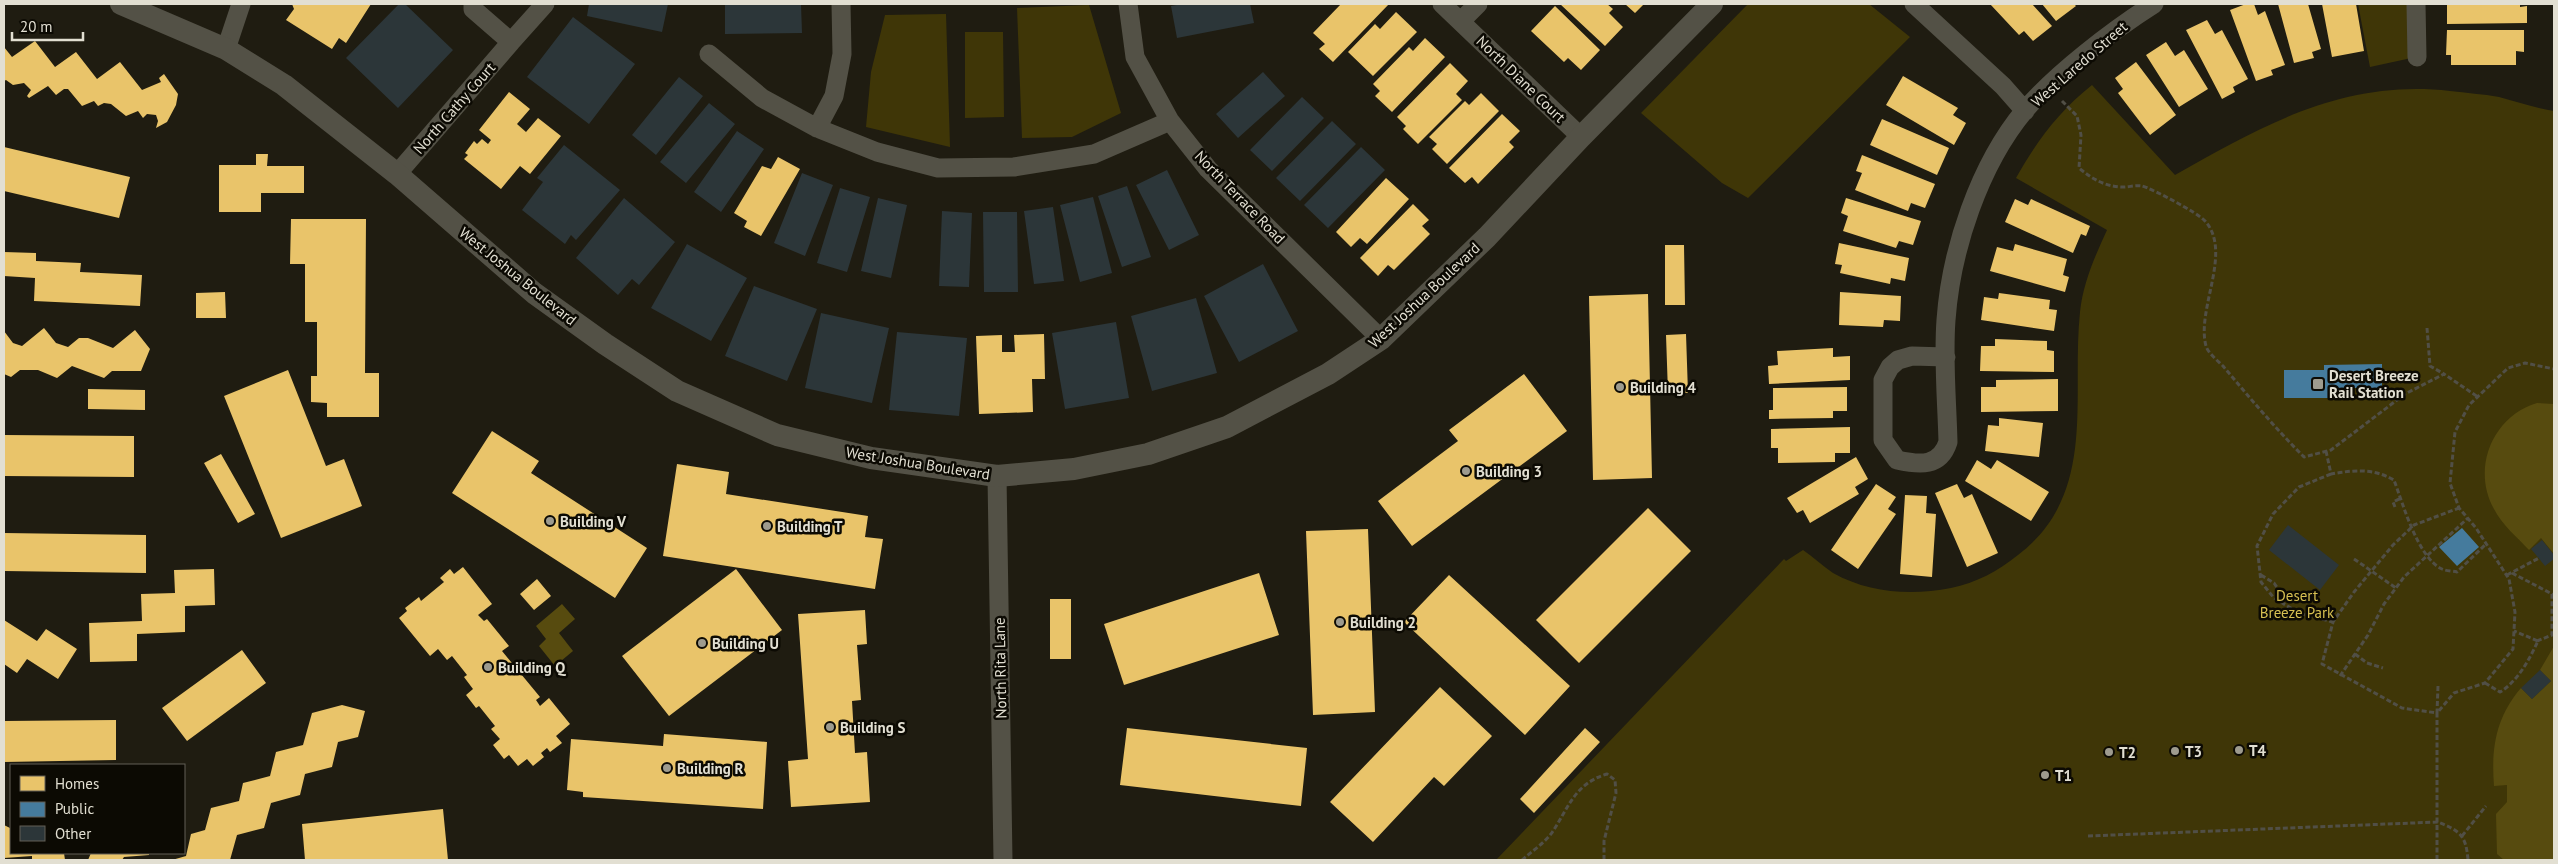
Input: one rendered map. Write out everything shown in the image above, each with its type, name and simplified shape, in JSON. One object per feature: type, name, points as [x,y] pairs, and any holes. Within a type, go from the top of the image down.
[{"type":"street","name":"West Joshua Boulevard","points":[[121,4],[226,49],[284,85],[397,174],[534,293],[605,344],[677,391],[777,435],[871,458],[997,476],[1074,469],[1148,454],[1227,427],[1328,374],[1382,339],[1487,237],[1581,137],[1712,4]]},
{"type":"street","points":[[226,49],[241,4]]},
{"type":"street","points":[[473,4],[474,9],[511,42]]},
{"type":"street","name":"North Cathy Court","points":[[397,174],[545,4]]},
{"type":"street","points":[[817,128],[834,96],[842,54],[841,4]]},
{"type":"street","name":"North Terrace Road","points":[[1128,4],[1135,57],[1170,122],[1208,169],[1382,339]]},
{"type":"street","name":"North Diane Court","points":[[1442,4],[1462,20],[1581,137]]},
{"type":"street","points":[[1462,20],[1478,4]]},
{"type":"street","points":[[1914,4],[2003,86],[2025,111]]},
{"type":"street","name":"West Laredo Street","points":[[1946,357],[1912,356],[1898,360],[1890,367],[1883,380],[1883,440],[1897,460],[1920,464],[1936,460],[1944,453],[1948,442],[1946,322],[1949,292],[1963,234],[1980,186],[2001,145],[2025,111],[2048,87],[2131,19],[2154,4]]},
{"type":"street","points":[[2416,4],[2417,57]]},
{"type":"street","points":[[709,54],[762,98],[817,128],[878,152],[938,168],[1014,167],[1094,154],[1170,122]]},
{"type":"street","name":"North Rita Lane","points":[[997,476],[1003,860]]},
{"type":"path","points":[[2048,87],[2077,116],[2081,135],[2079,168],[2091,178],[2122,187],[2140,186],[2205,220],[2216,240],[2213,277],[2205,319],[2206,347],[2284,438],[2304,457],[2331,450],[2405,394],[2444,374]]},
{"type":"path","points":[[2427,328],[2430,366],[2478,397]]},
{"type":"path","points":[[2437,713],[2454,694],[2485,683],[2513,649],[2515,612],[2507,575],[2459,508],[2450,483],[2455,432],[2469,406],[2508,368],[2525,363],[2554,369]]},
{"type":"path","points":[[2326,451],[2331,474]]},
{"type":"path","points":[[2332,622],[2299,613],[2274,598],[2261,582],[2257,546],[2273,514],[2299,487],[2331,474],[2358,470],[2381,473],[2394,480],[2411,528],[2428,556],[2442,569],[2457,572],[2486,544]]},
{"type":"path","points":[[2395,507],[2393,502],[2401,498]]},
{"type":"path","points":[[2437,713],[2402,708],[2340,676],[2322,664],[2332,622],[2371,571],[2411,528],[2459,508]]},
{"type":"path","points":[[2340,676],[2368,635],[2384,604],[2404,577],[2468,518]]},
{"type":"path","points":[[2507,575],[2539,558]]},
{"type":"path","points":[[2354,559],[2396,588]]},
{"type":"path","points":[[2512,573],[2552,594],[2552,635],[2537,641],[2514,631]]},
{"type":"path","points":[[2260,574],[2274,583],[2278,589]]},
{"type":"path","points":[[2485,683],[2500,692],[2510,686],[2529,660],[2537,641]]},
{"type":"path","points":[[2355,654],[2367,663],[2384,668]]},
{"type":"path","points":[[2437,860],[2438,686]]},
{"type":"path","points":[[1522,860],[1551,834],[1567,804],[1575,794],[1593,780],[1607,774],[1615,780],[1616,794],[1604,841],[1604,860]]},
{"type":"path","points":[[2462,836],[2486,806]]},
{"type":"path","points":[[2088,836],[2438,822],[2458,831],[2462,836],[2465,840],[2468,860]]},
{"type":"green space","points":[[1748,4],[1869,4],[1910,37],[1748,198],[1722,183],[1641,113]]},
{"type":"green space","points":[[2358,4],[2415,4],[2416,57],[2370,67]]},
{"type":"green space","points":[[1089,5],[1121,113],[1072,137],[1022,138],[1017,8]]},
{"type":"green space","points":[[946,14],[950,147],[866,127],[871,72],[885,15]]},
{"type":"green space","points":[[965,32],[1003,32],[1004,117],[965,118]]},
{"type":"green space","name":"Desert Breeze Park","points":[[2092,85],[2175,175],[2273,123],[2340,99],[2375,92],[2411,89],[2481,94],[2554,111],[2554,860],[1496,860],[1784,559],[1786,561],[1803,550],[1833,573],[1861,585],[1890,591],[1921,592],[1951,588],[1978,580],[2018,555],[2043,531],[2060,504],[2070,474],[2076,443],[2078,411],[2080,312],[2090,270],[2107,230],[2016,178],[2049,128],[2069,105]]},
{"type":"shaded area","points":[[2537,403],[2554,404],[2554,554],[2541,538],[2529,550],[2505,526],[2497,515],[2487,493],[2485,477],[2486,461],[2490,446],[2498,431],[2508,419]]},
{"type":"shaded area","points":[[562,604],[575,619],[559,633],[573,651],[555,666],[539,646],[546,639],[536,626]]},
{"type":"shaded area","points":[[2554,646],[2554,860],[2504,860],[2497,854],[2496,814],[2507,802],[2507,785],[2494,786],[2493,759],[2497,734],[2506,710],[2521,688],[2532,699],[2551,681],[2540,670]]},
{"type":"building: Homes","points":[[292,4],[371,4],[346,43],[339,38],[332,49],[286,20],[294,9]]},
{"type":"building: Homes","points":[[1341,4],[1389,4],[1333,62],[1319,49],[1325,44],[1313,33]]},
{"type":"building: Homes","points":[[1560,4],[1607,4],[1613,9],[1609,13],[1623,27],[1605,46]]},
{"type":"building: Homes","points":[[1625,4],[1644,4],[1635,13]]},
{"type":"building: Homes","points":[[1990,4],[2032,4],[2052,26],[2033,41],[2024,31],[2019,35]]},
{"type":"building: Homes","points":[[2042,4],[2074,4],[2076,6],[2056,21]]},
{"type":"building: Homes","points":[[2246,4],[2254,4],[2258,15],[2265,11],[2285,65],[2271,70],[2273,75],[2256,81],[2230,10]]},
{"type":"building: Homes","points":[[2278,4],[2308,4],[2321,49],[2312,52],[2314,58],[2294,63]]},
{"type":"building: Homes","points":[[2322,4],[2356,4],[2364,51],[2332,57]]},
{"type":"building: Homes","points":[[2447,4],[2520,4],[2520,7],[2527,6],[2527,23],[2447,24]]},
{"type":"building: Homes","points":[[1555,6],[1600,50],[1581,70],[1568,58],[1564,62],[1531,31]]},
{"type":"building: Homes","points":[[1396,12],[1417,32],[1373,76],[1348,52],[1375,24],[1380,29]]},
{"type":"building: Homes","points":[[2207,20],[2215,34],[2222,30],[2248,79],[2233,87],[2235,92],[2222,99],[2186,30]]},
{"type":"building: Homes","points":[[2447,30],[2524,30],[2524,52],[2516,51],[2516,65],[2451,65],[2451,55],[2446,55]]},
{"type":"building: Homes","points":[[1425,38],[1445,57],[1392,112],[1375,96],[1380,91],[1373,84],[1409,47],[1413,51]]},
{"type":"building: Homes","points":[[35,41],[55,67],[76,52],[97,79],[120,62],[142,90],[161,82],[159,78],[164,74],[178,94],[176,105],[167,122],[156,128],[158,121],[156,115],[147,114],[143,118],[138,111],[126,116],[111,104],[104,103],[98,106],[94,101],[82,106],[68,89],[64,89],[56,95],[48,86],[29,98],[27,96],[31,90],[24,83],[13,85],[6,80],[4,81],[4,47],[12,57]]},
{"type":"building: Homes","points":[[2166,42],[2175,56],[2184,50],[2208,89],[2179,107],[2146,55]]},
{"type":"building: Homes","points":[[2136,62],[2176,115],[2150,135],[2118,93],[2123,89],[2115,78]]},
{"type":"building: Homes","points":[[1450,63],[1468,81],[1456,94],[1462,100],[1418,144],[1403,129],[1406,126],[1397,117]]},
{"type":"building: Homes","points":[[1903,76],[1958,108],[1953,115],[1966,123],[1954,145],[1886,105]]},
{"type":"building: Homes","points":[[509,92],[530,109],[517,124],[526,132],[538,118],[561,136],[530,174],[520,166],[501,189],[464,159],[468,155],[465,153],[474,141],[477,144],[482,139],[488,144],[491,140],[479,130]]},
{"type":"building: Homes","points":[[1481,93],[1499,111],[1447,164],[1432,149],[1437,144],[1429,137],[1465,101],[1469,105]]},
{"type":"building: Homes","points":[[1502,114],[1520,131],[1509,142],[1514,147],[1478,184],[1472,177],[1465,183],[1449,168]]},
{"type":"building: Homes","points":[[1882,119],[1949,148],[1937,175],[1870,145]]},
{"type":"building: Homes","points":[[4,147],[130,177],[119,218],[4,191]]},
{"type":"building: Homes","points":[[256,154],[268,154],[267,166],[304,166],[304,193],[261,193],[261,212],[219,212],[219,165],[256,165]]},
{"type":"building: Homes","points":[[1862,155],[1935,184],[1925,208],[1911,203],[1908,211],[1855,190],[1862,173],[1856,171]]},
{"type":"building: Homes","points":[[778,157],[800,169],[761,236],[744,227],[747,221],[734,213],[762,166],[771,169]]},
{"type":"building: Homes","points":[[1386,178],[1409,199],[1367,244],[1360,238],[1351,247],[1336,232]]},
{"type":"building: Homes","points":[[1846,198],[1921,221],[1913,245],[1899,241],[1896,248],[1843,231],[1848,216],[1841,213]]},
{"type":"building: Homes","points":[[2015,199],[2028,205],[2031,199],[2090,226],[2086,236],[2081,234],[2073,253],[2005,222]]},
{"type":"building: Homes","points":[[1413,204],[1429,220],[1422,226],[1430,234],[1394,270],[1388,265],[1378,276],[1360,258]]},
{"type":"building: Homes","points":[[291,219],[366,219],[365,373],[379,373],[379,417],[327,417],[327,403],[311,402],[311,376],[317,376],[317,322],[305,322],[305,264],[290,264]]},
{"type":"building: Homes","points":[[1839,243],[1909,258],[1905,281],[1891,278],[1890,284],[1840,273],[1842,265],[1835,264]]},
{"type":"building: Homes","points":[[2015,244],[2067,259],[2063,275],[2069,277],[2065,292],[1990,271],[1997,247],[2013,251]]},
{"type":"building: Homes","points":[[1665,245],[1684,245],[1685,305],[1665,305]]},
{"type":"building: Homes","points":[[4,252],[36,253],[36,261],[81,263],[80,272],[142,275],[140,306],[34,301],[35,278],[4,276]]},
{"type":"building: Homes","points":[[225,292],[226,318],[196,318],[196,293]]},
{"type":"building: Homes","points":[[1840,292],[1901,296],[1900,321],[1884,320],[1883,327],[1839,325]]},
{"type":"building: Homes","points":[[1999,293],[2050,300],[2049,309],[2057,310],[2054,331],[1981,320],[1984,297],[1998,299]]},
{"type":"building: Homes","name":"Building 4","points":[[1648,294],[1652,478],[1593,480],[1589,296]]},
{"type":"building: Homes","points":[[44,328],[56,343],[68,347],[79,338],[88,338],[113,348],[135,330],[150,349],[141,371],[112,371],[104,378],[72,366],[57,378],[38,370],[20,370],[11,377],[4,374],[4,331],[13,343],[22,346]]},
{"type":"building: Homes","points":[[1044,334],[1045,379],[1032,379],[1033,412],[979,414],[976,336],[1002,335],[1002,352],[1015,352],[1014,335]]},
{"type":"building: Homes","points":[[1686,334],[1688,393],[1668,393],[1666,335]]},
{"type":"building: Homes","points":[[1995,339],[2047,341],[2047,350],[2054,351],[2054,372],[1980,371],[1981,346],[1995,346]]},
{"type":"building: Homes","points":[[1833,348],[1833,357],[1850,356],[1850,380],[1769,384],[1768,366],[1778,365],[1777,351]]},
{"type":"building: Homes","points":[[288,370],[326,466],[344,459],[362,506],[281,538],[224,396]]},
{"type":"building: Homes","name":"Building 3","points":[[1524,374],[1567,431],[1412,546],[1378,501],[1458,441],[1449,430]]},
{"type":"building: Homes","points":[[2058,379],[2058,411],[1981,412],[1981,387],[1996,387],[1996,380]]},
{"type":"building: Homes","points":[[1847,387],[1847,411],[1833,411],[1833,418],[1769,419],[1769,410],[1773,410],[1773,388]]},
{"type":"building: Homes","points":[[88,389],[145,390],[145,410],[88,409]]},
{"type":"building: Homes","points":[[1999,418],[2043,423],[2039,457],[1985,451],[1988,425],[1999,426]]},
{"type":"building: Homes","points":[[1850,427],[1850,453],[1835,453],[1835,462],[1778,463],[1778,448],[1771,448],[1771,429]]},
{"type":"building: Homes","name":"Building V","points":[[492,431],[539,461],[531,473],[647,548],[615,598],[452,493]]},
{"type":"building: Homes","points":[[4,435],[134,436],[134,477],[4,476]]},
{"type":"building: Homes","points":[[221,454],[255,514],[238,523],[204,463]]},
{"type":"building: Homes","points":[[1856,457],[1868,479],[1855,487],[1859,494],[1810,523],[1803,510],[1797,513],[1787,498]]},
{"type":"building: Homes","points":[[1977,460],[1991,469],[1997,460],[2049,492],[2031,521],[1965,481]]},
{"type":"building: Homes","name":"Building T","points":[[677,464],[729,472],[726,494],[868,516],[865,537],[883,539],[875,589],[663,556]]},
{"type":"building: Homes","points":[[1876,484],[1896,497],[1888,509],[1896,514],[1858,569],[1831,550]]},
{"type":"building: Homes","points":[[1957,484],[1964,498],[1972,494],[1998,553],[1967,567],[1935,493]]},
{"type":"building: Homes","points":[[1905,495],[1927,496],[1926,513],[1936,514],[1932,577],[1900,574]]},
{"type":"building: Homes","points":[[1648,508],[1691,551],[1579,663],[1536,620]]},
{"type":"building: Homes","name":"Building 2","points":[[1368,529],[1375,712],[1313,715],[1306,531]]},
{"type":"building: Homes","points":[[4,533],[146,535],[146,573],[4,571]]},
{"type":"building: Homes","name":"Building Q","points":[[463,567],[492,604],[478,615],[484,621],[487,619],[509,646],[502,651],[540,697],[536,700],[540,706],[549,698],[570,724],[556,736],[562,743],[550,752],[547,748],[541,753],[544,757],[533,766],[527,759],[518,766],[509,755],[504,759],[493,745],[500,739],[491,729],[495,726],[479,706],[476,708],[466,695],[473,689],[464,677],[467,675],[452,656],[447,660],[438,649],[430,656],[399,618],[407,611],[405,608],[419,597],[421,601],[444,582],[440,578],[450,569],[454,574]]},
{"type":"building: Homes","points":[[214,569],[215,605],[185,606],[185,632],[137,634],[137,661],[90,662],[89,623],[142,621],[141,594],[175,593],[174,570]]},
{"type":"building: Homes","name":"Building U","points":[[736,569],[782,630],[669,716],[622,656]]},
{"type":"building: Homes","points":[[1259,573],[1279,635],[1124,685],[1104,624]]},
{"type":"building: Homes","points":[[1449,575],[1570,686],[1525,735],[1404,622]]},
{"type":"building: Homes","points":[[537,579],[551,596],[534,610],[520,594]]},
{"type":"building: Homes","points":[[1050,599],[1071,599],[1071,659],[1050,659]]},
{"type":"building: Homes","name":"Building S","points":[[865,610],[867,644],[857,645],[861,700],[852,701],[855,753],[867,752],[870,802],[791,807],[788,761],[808,759],[798,614]]},
{"type":"building: Homes","points":[[4,620],[37,641],[46,629],[77,649],[58,679],[27,659],[17,673],[4,664]]},
{"type":"building: Homes","points":[[242,650],[266,683],[187,741],[162,708]]},
{"type":"building: Homes","points":[[1440,687],[1492,736],[1444,786],[1434,777],[1373,842],[1330,802]]},
{"type":"building: Homes","points":[[342,705],[365,711],[358,737],[338,742],[332,767],[305,774],[300,795],[271,803],[264,828],[237,835],[230,860],[172,860],[186,856],[191,834],[205,830],[211,808],[239,801],[243,783],[270,776],[276,752],[303,745],[312,713]]},
{"type":"building: Homes","points":[[116,720],[116,760],[4,762],[4,721]]},
{"type":"building: Homes","points":[[1127,728],[1307,748],[1301,806],[1120,785]]},
{"type":"building: Homes","points":[[1585,728],[1600,742],[1534,813],[1520,799]]},
{"type":"building: Homes","name":"Building R","points":[[664,734],[767,742],[763,809],[583,797],[583,792],[567,790],[571,739],[663,746]]},
{"type":"building: Homes","points":[[443,809],[448,860],[305,860],[302,824]]},
{"type":"building: Homes","points":[[4,825],[10,828],[10,854],[64,854],[65,860],[32,860],[32,856],[4,858]]},
{"type":"building: Homes","points":[[91,854],[149,854],[124,857],[122,860],[88,860]]},
{"type":"building: Public","name":"Desert Breeze Rail Station","points":[[2382,364],[2382,388],[2331,388],[2331,398],[2284,398],[2284,370],[2324,370],[2324,365]]},
{"type":"building: Public","points":[[2462,528],[2479,547],[2457,566],[2439,547]]},
{"type":"building: Other","points":[[399,4],[405,4],[453,50],[398,108],[346,58]]},
{"type":"building: Other","points":[[589,4],[668,4],[662,32],[587,16]]},
{"type":"building: Other","points":[[725,4],[801,4],[802,33],[725,34]]},
{"type":"building: Other","points":[[1182,4],[1250,4],[1254,23],[1177,38],[1171,6]]},
{"type":"building: Other","points":[[573,17],[635,64],[589,124],[527,77]]},
{"type":"building: Other","points":[[1263,72],[1285,96],[1238,138],[1216,114]]},
{"type":"building: Other","points":[[679,77],[703,96],[656,155],[632,135]]},
{"type":"building: Other","points":[[1302,97],[1324,118],[1272,171],[1250,150]]},
{"type":"building: Other","points":[[709,103],[735,124],[686,183],[660,162]]},
{"type":"building: Other","points":[[1332,121],[1356,144],[1300,201],[1276,178]]},
{"type":"building: Other","points":[[737,131],[764,149],[721,212],[694,192]]},
{"type":"building: Other","points":[[564,145],[620,190],[576,240],[571,235],[565,244],[522,210],[543,182],[537,178]]},
{"type":"building: Other","points":[[1361,147],[1385,170],[1328,228],[1304,205]]},
{"type":"building: Other","points":[[1167,170],[1199,235],[1169,250],[1136,185]]},
{"type":"building: Other","points":[[802,173],[833,185],[805,256],[774,243]]},
{"type":"building: Other","points":[[1127,186],[1151,257],[1122,267],[1098,196]]},
{"type":"building: Other","points":[[840,188],[870,197],[847,272],[817,263]]},
{"type":"building: Other","points":[[1093,197],[1112,273],[1080,282],[1060,205]]},
{"type":"building: Other","points":[[624,198],[675,242],[639,285],[632,279],[618,295],[576,258]]},
{"type":"building: Other","points":[[878,198],[907,205],[891,278],[861,271]]},
{"type":"building: Other","points":[[1053,207],[1064,281],[1034,284],[1024,211]]},
{"type":"building: Other","points":[[942,211],[972,213],[969,287],[939,286]]},
{"type":"building: Other","points":[[983,212],[1017,212],[1018,292],[984,292]]},
{"type":"building: Other","points":[[687,244],[747,278],[711,341],[651,308]]},
{"type":"building: Other","points":[[1263,264],[1298,331],[1239,362],[1204,296]]},
{"type":"building: Other","points":[[754,286],[817,309],[787,381],[725,356]]},
{"type":"building: Other","points":[[1196,298],[1217,373],[1152,391],[1131,316]]},
{"type":"building: Other","points":[[821,313],[889,328],[872,403],[805,388]]},
{"type":"building: Other","points":[[1116,322],[1129,398],[1065,409],[1052,333]]},
{"type":"building: Other","points":[[897,332],[967,338],[959,416],[889,410]]},
{"type":"building: Other","points":[[2288,525],[2339,565],[2320,590],[2269,550]]},
{"type":"building: Other","points":[[2542,540],[2554,555],[2554,559],[2545,566],[2531,549]]},
{"type":"building: Other","points":[[2540,670],[2551,681],[2532,699],[2521,688]]},
{"type":"place","name":"Desert Breeze Rail Station","points":[[2318,384]]},
{"type":"place","name":"Building 4","points":[[1620,387]]},
{"type":"place","name":"Building 3","points":[[1466,471]]},
{"type":"place","name":"Building V","points":[[550,521]]},
{"type":"place","name":"Building T","points":[[767,526]]},
{"type":"place","name":"Building 2","points":[[1340,622]]},
{"type":"place","name":"Building U","points":[[702,643]]},
{"type":"place","name":"Building Q","points":[[488,667]]},
{"type":"place","name":"Building S","points":[[830,727]]},
{"type":"place","name":"T4","points":[[2239,750]]},
{"type":"place","name":"T3","points":[[2175,751]]},
{"type":"place","name":"T2","points":[[2109,752]]},
{"type":"place","name":"Building R","points":[[667,768]]},
{"type":"place","name":"T1","points":[[2045,775]]}]
